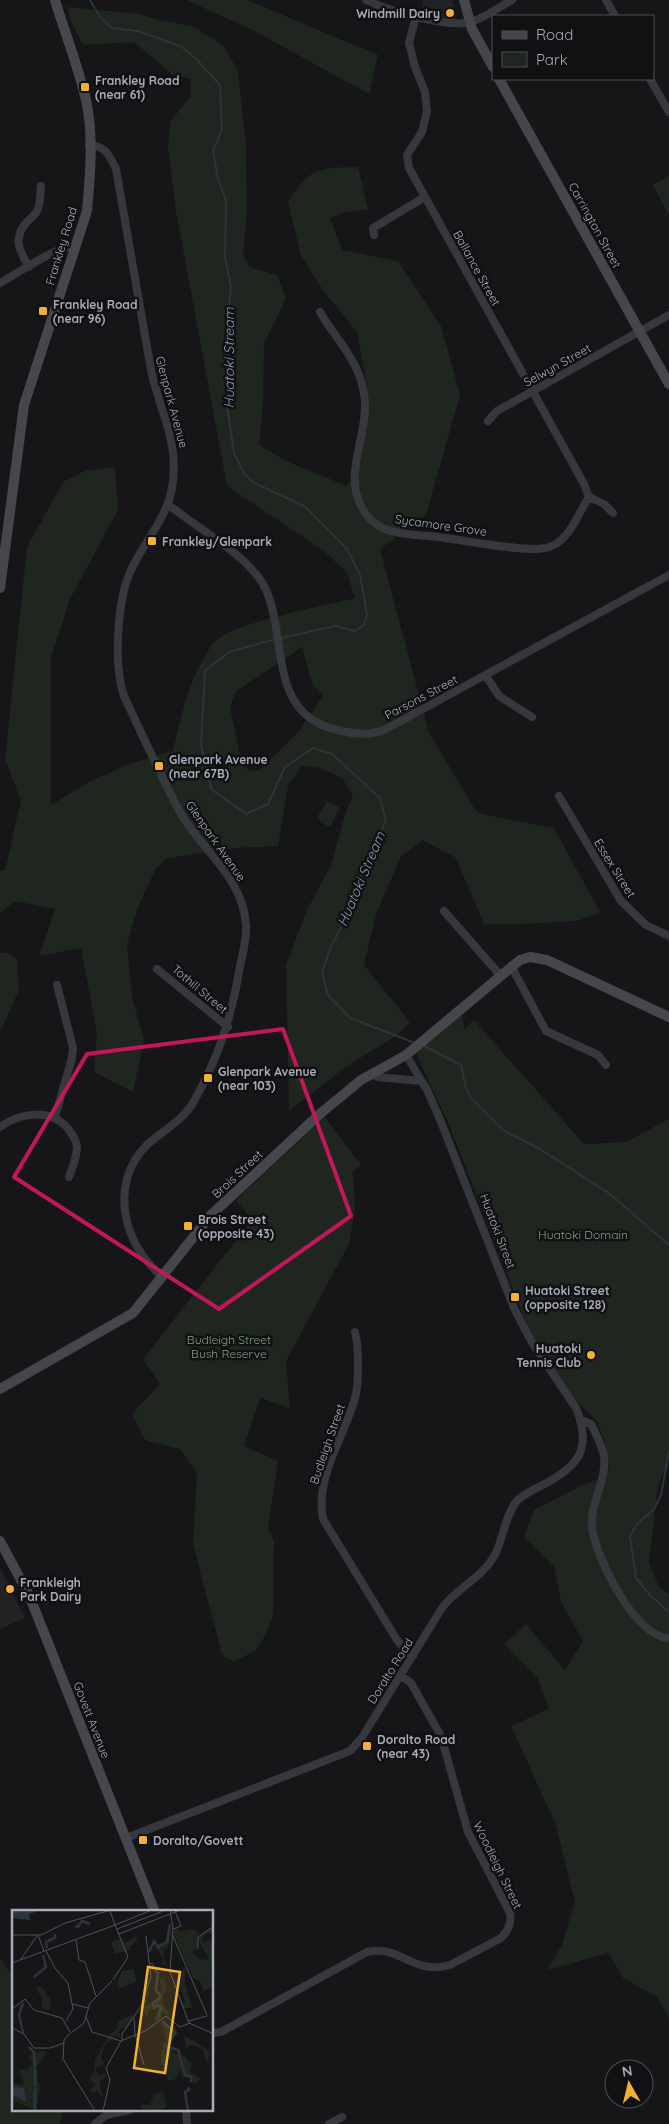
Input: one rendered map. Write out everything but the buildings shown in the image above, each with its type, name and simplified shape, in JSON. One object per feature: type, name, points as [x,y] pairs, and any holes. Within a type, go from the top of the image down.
[{"type":"main road","name":"Frankley Road","points":[[0,588],[24,406],[86,211],[89,186],[89,124],[86,100],[55,0]]},
{"type":"main road","points":[[464,0],[470,22],[492,65]]},
{"type":"main road","name":"Carrington Street","points":[[500,80],[669,384]]},
{"type":"main road","points":[[413,1049],[511,966],[520,960],[530,957],[541,958],[669,1018]]},
{"type":"main road","name":"Brois Street","points":[[0,1389],[124,1320],[140,1307],[199,1227],[211,1214],[346,1091],[413,1049]]},
{"type":"main road","name":"Govett Avenue","points":[[0,1541],[29,1596],[154,1910]]},
{"type":"street","points":[[366,0],[416,16],[455,24],[470,22],[512,0]]},
{"type":"street","points":[[606,0],[614,15]]},
{"type":"street","name":"Ballance Street","points":[[416,16],[409,43],[415,66],[426,92],[427,111],[422,132],[407,155],[409,168],[584,484],[589,497]]},
{"type":"street","points":[[651,80],[669,112]]},
{"type":"street","name":"Glenpark Avenue","points":[[89,145],[101,146],[106,150],[116,169],[151,370],[158,402],[173,443],[174,474],[168,504],[132,567],[125,585],[121,602],[118,672],[124,696],[181,813],[197,838],[232,880],[242,906],[246,924],[245,941],[228,1027],[194,1102],[180,1119],[148,1143],[126,1178],[123,1193],[124,1208],[130,1231],[146,1261],[163,1278]]},
{"type":"street","points":[[29,267],[20,251],[18,237],[26,223],[36,212],[40,202],[41,186]]},
{"type":"street","points":[[374,236],[373,228],[425,197]]},
{"type":"street","points":[[0,283],[58,250],[70,246],[75,247]]},
{"type":"street","name":"Sycamore Grove","points":[[320,312],[346,348],[359,376],[365,401],[364,424],[357,462],[356,496],[361,507],[375,523],[397,532],[520,547],[545,548],[561,540],[589,497]]},
{"type":"street","name":"Selwyn Street","points":[[488,421],[497,411],[669,315]]},
{"type":"street","points":[[589,497],[604,504],[613,513]]},
{"type":"street","name":"Parsons Street","points":[[168,504],[245,562],[255,573],[270,601],[282,672],[292,696],[300,708],[310,718],[325,726],[354,734],[369,734],[386,729],[669,575]]},
{"type":"street","points":[[486,676],[499,696],[532,717]]},
{"type":"street","name":"Essex Street","points":[[559,796],[621,901],[646,924],[669,936]]},
{"type":"street","points":[[444,911],[500,975]]},
{"type":"street","points":[[511,966],[546,1031],[598,1055],[606,1065]]},
{"type":"street","name":"Tothill Street","points":[[157,969],[228,1027]]},
{"type":"street","points":[[55,1117],[72,1058],[73,1048],[57,985]]},
{"type":"street","name":"Huatoki Street","points":[[413,1049],[421,1081],[439,1117],[514,1308],[532,1341],[576,1408],[581,1420],[591,1424],[604,1456],[603,1475],[593,1505],[592,1528],[595,1540],[616,1587],[636,1618],[652,1633],[669,1638]]},
{"type":"street","points":[[374,1074],[377,1077],[421,1081]]},
{"type":"street","points":[[0,1127],[20,1117],[37,1114],[55,1117],[65,1124],[73,1134],[77,1146],[76,1159],[69,1177]]},
{"type":"street","name":"Budleigh Street","points":[[355,1332],[358,1344],[356,1396],[326,1474],[320,1505],[323,1520],[397,1640],[413,1656]]},
{"type":"street","name":"Doralto Road","points":[[126,1838],[350,1751],[361,1739],[450,1597],[480,1574],[494,1557],[506,1518],[518,1500],[566,1472],[579,1458],[583,1444],[581,1420]]},
{"type":"street","name":"Woodleigh Street","points":[[214,2033],[221,2032],[367,1952],[383,1950],[422,1967],[442,1968],[500,1938],[506,1932],[510,1922],[510,1913],[468,1832],[441,1736],[411,1683],[400,1675]]},
{"type":"street","points":[[95,2124],[106,2115],[120,2112]]},
{"type":"street","points":[[329,2124],[342,2117]]},
{"type":"highlighted area","points":[[283,1029],[351,1216],[219,1309],[14,1177],[87,1054]]},
{"type":"shaded area","points":[[422,0],[452,0],[456,17],[453,20],[445,19],[424,13]]},
{"type":"shaded area","points":[[0,1567],[25,1618],[0,1629]]},
{"type":"green space","points":[[186,0],[247,0],[378,55],[369,94],[251,29]]},
{"type":"green space","points":[[67,7],[140,14],[158,20],[192,26],[223,45],[238,71],[246,146],[247,212],[243,255],[250,267],[277,275],[286,298],[264,344],[263,401],[259,445],[288,462],[347,486],[360,455],[368,392],[357,332],[325,293],[301,256],[288,201],[303,181],[317,172],[325,169],[358,167],[368,209],[345,212],[330,218],[342,250],[398,261],[441,326],[460,395],[426,515],[380,549],[429,733],[474,808],[481,814],[554,828],[600,912],[577,921],[484,924],[456,858],[423,840],[400,858],[376,914],[364,965],[410,1022],[399,1034],[347,1066],[289,1111],[286,965],[307,910],[332,863],[344,817],[353,795],[342,778],[321,768],[302,766],[288,785],[278,846],[236,848],[167,858],[156,868],[138,907],[127,944],[132,997],[144,1040],[133,1092],[94,1072],[97,1033],[81,948],[39,956],[55,909],[15,901],[0,914],[0,871],[5,870],[21,801],[5,759],[27,547],[63,482],[85,471],[115,467],[118,510],[70,599],[51,657],[51,805],[89,782],[132,763],[173,751],[185,702],[199,666],[214,642],[224,635],[259,622],[355,598],[347,573],[324,551],[227,486],[176,211],[168,148],[170,122],[190,97],[191,79],[173,75],[134,42],[83,45],[71,21]],"holes":[[[302,647],[312,684],[323,696],[299,731],[260,770],[249,771],[241,760],[230,708],[236,691]]]},
{"type":"green space","points":[[669,176],[669,215],[653,185]]},
{"type":"green space","points":[[327,801],[340,808],[330,827],[320,822],[318,816]]},
{"type":"green space","points":[[0,953],[9,953],[17,959],[19,990],[0,1032]]},
{"type":"green space","name":"Huatoki Domain","points":[[462,1015],[464,1029],[474,1020],[583,1143],[626,1142],[669,1119],[669,1456],[657,1491],[649,1563],[659,1587],[669,1594],[669,2018],[657,1997],[623,1978],[609,1953],[547,1970],[562,1945],[575,1902],[556,1825],[511,1726],[549,1709],[538,1679],[504,1644],[526,1624],[565,1670],[583,1641],[561,1602],[554,1567],[524,1537],[534,1510],[583,1485],[604,1477],[609,1469],[605,1441],[596,1420],[566,1391],[530,1333],[448,1122],[419,1061],[417,1052]]},
{"type":"green space","name":"Budleigh Street Bush Reserve","points":[[325,1117],[361,1165],[353,1172],[355,1207],[349,1244],[286,1361],[290,1408],[260,1398],[244,1446],[278,1461],[268,1528],[274,1541],[273,1616],[266,1634],[256,1650],[234,1662],[222,1655],[193,1543],[197,1473],[180,1449],[145,1440],[132,1414],[160,1384],[143,1359],[252,1220],[236,1200]]},
{"type":"green space","points":[[0,1958],[12,1976],[12,2112],[63,2112],[60,2124],[0,2124]]},
{"type":"waterway","name":"Huatoki Stream","points":[[90,0],[100,17],[112,28],[138,31],[182,47],[220,85],[222,130],[213,151],[218,179],[226,201],[225,257],[231,287],[227,327],[227,405],[234,453],[245,475],[254,483],[304,506],[347,549],[360,575],[367,614],[364,625],[355,631],[335,626],[281,638]]},
{"type":"waterway","name":"Huatoki Stream","points":[[276,639],[229,652],[205,671],[201,745],[211,789],[246,814],[268,804],[285,767],[313,748],[332,754],[380,798],[386,820],[355,889],[341,928],[331,946],[322,973],[328,995],[350,1018],[415,1043]]},
{"type":"waterway","name":"Huatoki Stream","points":[[424,1046],[461,1065],[466,1089],[471,1098],[503,1130],[540,1149],[610,1194],[669,1245]]},
{"type":"waterway","name":"Huatoki Stream","points":[[669,1452],[661,1495],[654,1509],[636,1525],[630,1537],[636,1578],[651,1596],[669,1612]]},
{"type":"place","name":"Windmill Dairy","points":[[450,13]]},
{"type":"place","name":"Frankley Road (near 61)","points":[[85,87]]},
{"type":"place","name":"Frankley Road (near 96)","points":[[43,311]]},
{"type":"place","name":"Frankley/Glenpark","points":[[152,541]]},
{"type":"place","name":"Glenpark Avenue (near 67B)","points":[[159,766]]},
{"type":"place","name":"Glenpark Avenue (near 103)","points":[[208,1078]]},
{"type":"place","name":"Brois Street (opposite 43)","points":[[188,1226]]},
{"type":"place","name":"Huatoki Street (opposite 128)","points":[[515,1297]]},
{"type":"place","name":"Huatoki Tennis Club","points":[[591,1355]]},
{"type":"place","name":"Frankleigh Park Dairy","points":[[10,1589]]},
{"type":"place","name":"Doralto Road (near 43)","points":[[367,1746]]},
{"type":"place","name":"Doralto/Govett","points":[[143,1840]]}]
